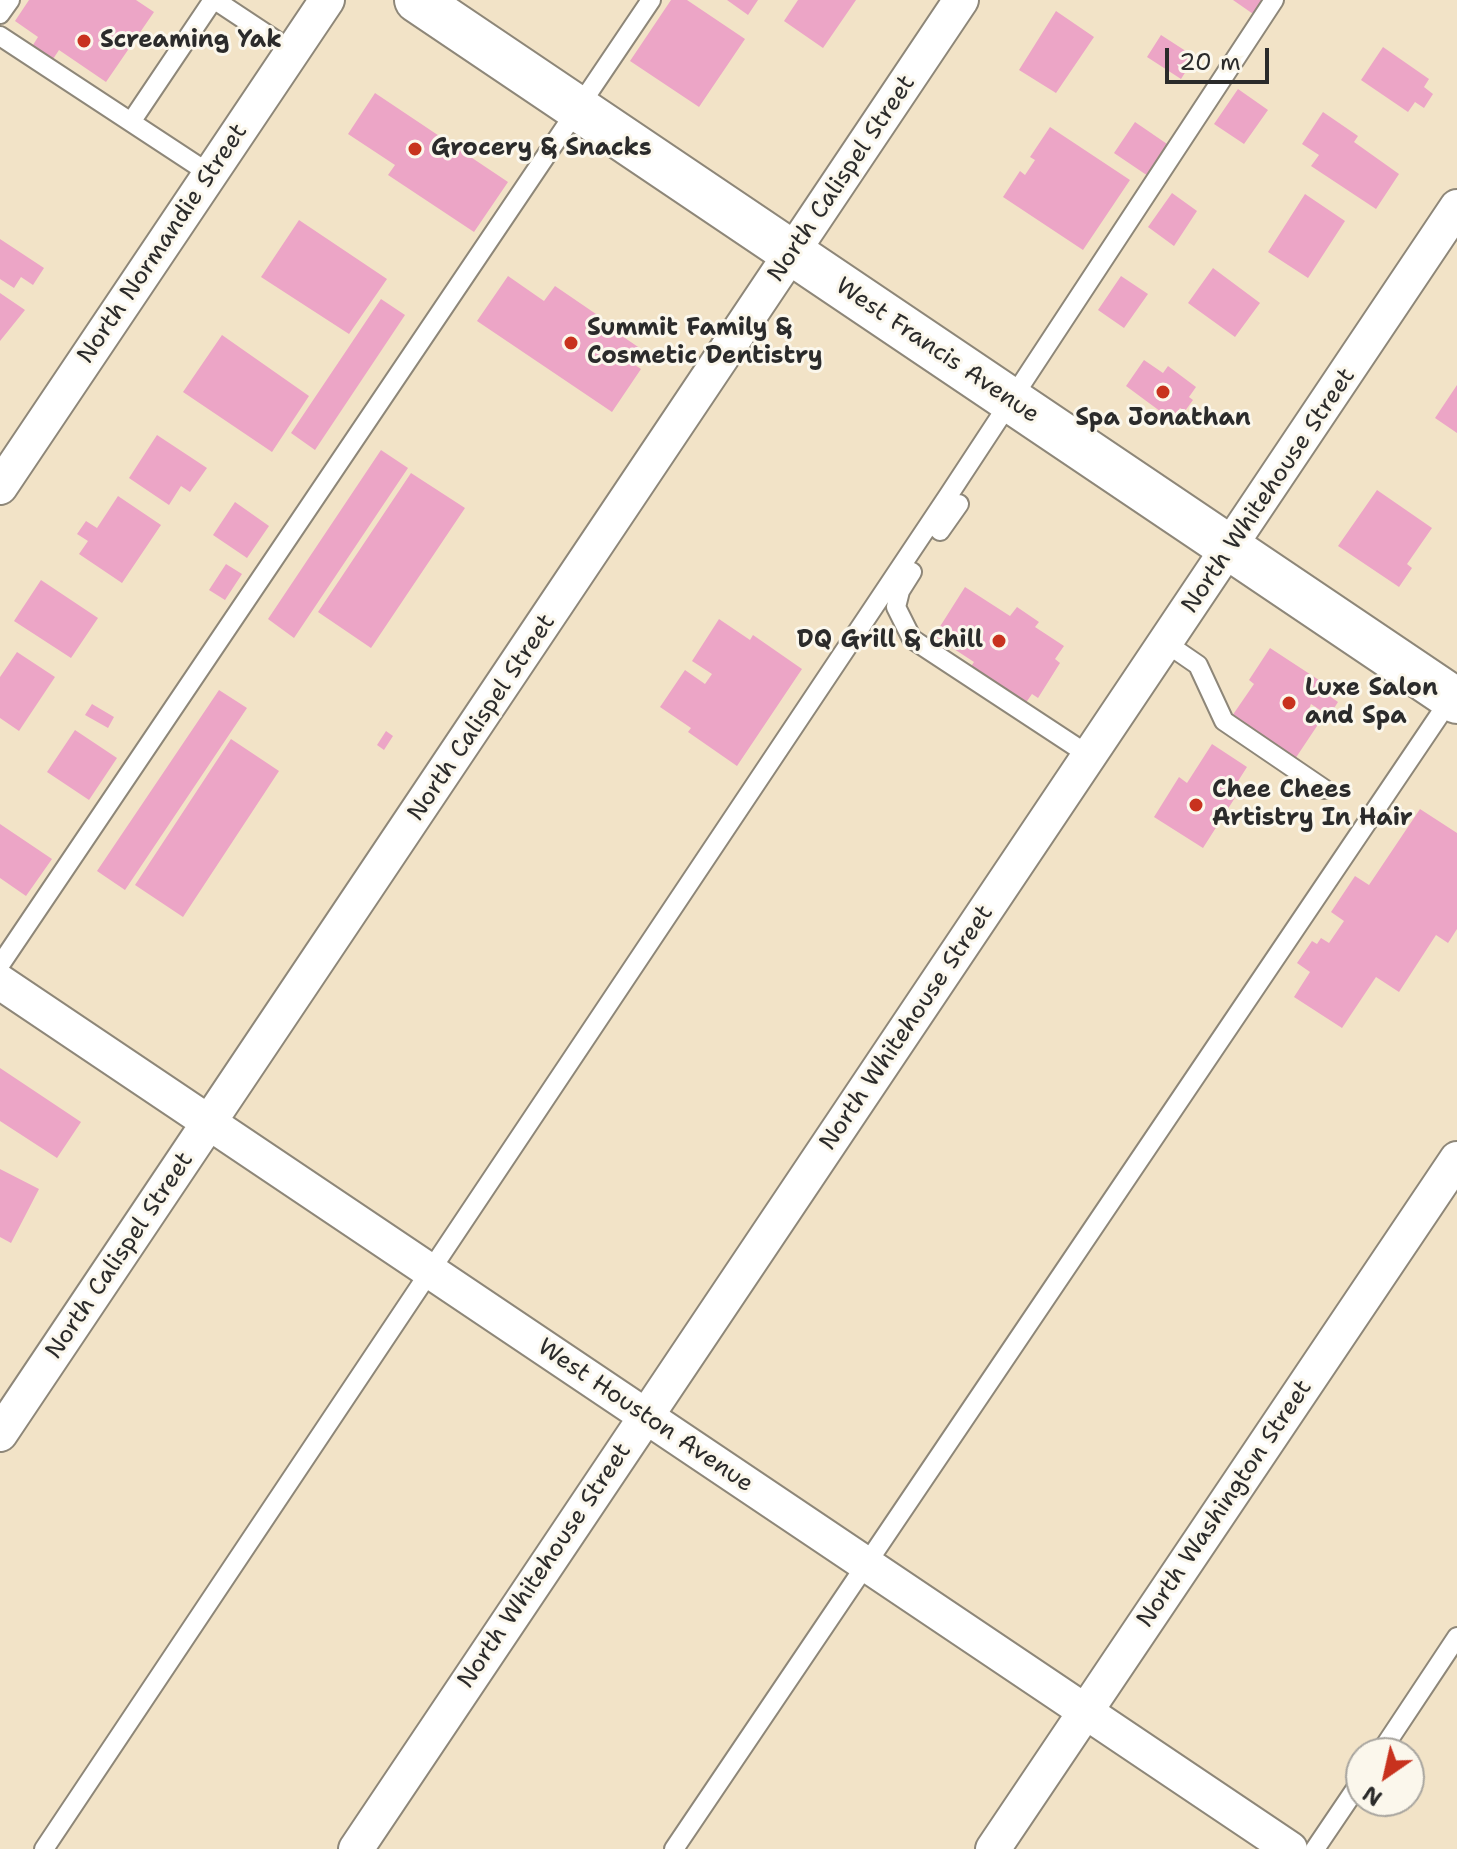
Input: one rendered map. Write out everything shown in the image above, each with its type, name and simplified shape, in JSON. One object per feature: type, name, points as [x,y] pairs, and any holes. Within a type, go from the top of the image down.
[{"type":"main road","name":"West Francis Avenue","points":[[417,0],[1455,696]]},
{"type":"street","name":"North Normandie Street","points":[[0,487],[327,0]]},
{"type":"street","name":"North Calispel Street","points":[[0,1434],[961,0]]},
{"type":"street","name":"North Whitehouse Street","points":[[356,1849],[1457,207]]},
{"type":"street","name":"West Houston Avenue","points":[[0,982],[1290,1849]]},
{"type":"street","name":"North Washington Street","points":[[993,1849],[1457,1159]]},
{"type":"lane","points":[[0,14],[10,0]]},
{"type":"lane","points":[[131,122],[214,0],[292,51]]},
{"type":"lane","points":[[0,965],[651,0]]},
{"type":"lane","points":[[44,1849],[1011,401],[1274,0]]},
{"type":"lane","points":[[0,36],[210,174]]},
{"type":"lane","points":[[959,504],[900,591],[896,607],[902,623],[926,651],[1090,756]]},
{"type":"lane","points":[[1166,643],[1198,665],[1224,721],[1324,789]]},
{"type":"lane","points":[[674,1849],[1455,696]]},
{"type":"lane","points":[[1391,1737],[1457,1637]]},
{"type":"lane","points":[[1315,1849],[1345,1805]]},
{"type":"building","name":"Screaming Yak","points":[[29,0],[136,0],[154,12],[106,82],[59,50],[53,59],[33,45],[38,37],[15,21]]},
{"type":"building","points":[[671,0],[687,0],[745,39],[699,107],[630,61]]},
{"type":"building","points":[[727,0],[758,0],[748,15]]},
{"type":"building","points":[[798,0],[856,0],[823,48],[784,21]]},
{"type":"building","points":[[1233,0],[1268,0],[1256,16]]},
{"type":"building","points":[[1056,11],[1094,37],[1056,93],[1019,70]]},
{"type":"building","points":[[1161,35],[1195,57],[1181,79],[1147,57]]},
{"type":"building","points":[[1383,47],[1429,79],[1424,87],[1433,94],[1424,108],[1415,102],[1408,112],[1361,80]]},
{"type":"building","points":[[1238,89],[1268,110],[1244,144],[1214,124]]},
{"type":"building","name":"Grocery & Snacks","points":[[375,93],[508,182],[474,232],[388,175],[395,165],[348,134]]},
{"type":"building","points":[[1323,112],[1358,136],[1354,142],[1399,174],[1376,209],[1311,166],[1319,155],[1302,144]]},
{"type":"building","points":[[1135,122],[1170,146],[1148,176],[1114,153]]},
{"type":"building","points":[[1050,127],[1130,180],[1083,250],[1003,197],[1020,171],[1025,175],[1035,160],[1030,157]]},
{"type":"building","points":[[1172,193],[1197,211],[1174,246],[1148,227]]},
{"type":"building","points":[[1305,194],[1345,221],[1308,278],[1268,252]]},
{"type":"building","points":[[299,220],[387,279],[349,334],[261,277]]},
{"type":"building","points":[[0,239],[44,268],[33,285],[21,277],[14,288],[0,279]]},
{"type":"building","points":[[1213,268],[1260,303],[1235,337],[1188,303]]},
{"type":"building","name":"Summit Family & Cosmetic Dentistry","points":[[508,276],[544,301],[555,286],[596,314],[585,330],[594,336],[603,323],[644,351],[635,365],[641,369],[612,412],[477,321]]},
{"type":"building","points":[[1121,276],[1148,294],[1124,328],[1098,310]]},
{"type":"building","points":[[0,293],[25,310],[0,341]]},
{"type":"building","points":[[381,299],[405,315],[315,450],[291,433]]},
{"type":"building","points":[[222,335],[309,396],[272,452],[183,392]]},
{"type":"building","name":"Spa Jonathan","points":[[1144,360],[1163,373],[1168,366],[1196,387],[1189,397],[1193,400],[1185,411],[1180,408],[1172,420],[1126,386]]},
{"type":"building","points":[[1457,385],[1457,433],[1435,418]]},
{"type":"building","points":[[157,435],[207,468],[190,492],[181,486],[169,505],[129,478]]},
{"type":"building","points":[[381,450],[408,468],[294,638],[268,619]]},
{"type":"building","points":[[411,473],[465,508],[371,648],[318,612]]},
{"type":"building","points":[[1377,490],[1432,528],[1407,564],[1412,568],[1399,587],[1338,546]]},
{"type":"building","points":[[118,496],[161,525],[122,583],[79,554],[88,541],[77,534],[86,521],[97,528]]},
{"type":"building","points":[[235,502],[269,526],[247,558],[213,535]]},
{"type":"building","points":[[226,564],[242,574],[225,600],[209,590]]},
{"type":"building","points":[[41,580],[98,618],[71,658],[14,621]]},
{"type":"building","name":"DQ Grill & Chill","points":[[965,587],[1010,616],[1017,607],[1039,622],[1035,627],[1064,646],[1055,659],[1060,663],[1038,698],[1032,694],[1025,704],[970,668],[974,662],[934,636]]},
{"type":"building","points":[[719,619],[750,640],[753,635],[802,669],[737,766],[688,732],[691,728],[660,707],[685,670],[705,684],[712,674],[692,661]]},
{"type":"building","name":"Luxe Salon and Spa","points":[[1270,648],[1325,684],[1321,690],[1338,702],[1329,716],[1311,704],[1309,709],[1323,717],[1295,759],[1232,716],[1254,684],[1249,680]]},
{"type":"building","points":[[17,652],[55,677],[19,731],[0,718],[0,677]]},
{"type":"building","points":[[219,690],[247,708],[125,890],[97,871]]},
{"type":"building","points":[[92,704],[114,717],[108,728],[85,715]]},
{"type":"building","points":[[75,730],[117,758],[89,800],[47,772]]},
{"type":"building","points":[[386,731],[393,736],[384,750],[377,745]]},
{"type":"building","points":[[231,739],[279,771],[183,917],[135,885]]},
{"type":"building","name":"Chee Chees Artistry In Hair","points":[[1212,744],[1247,767],[1233,789],[1238,793],[1203,848],[1154,817],[1179,777],[1187,783]]},
{"type":"building","points":[[1420,809],[1457,833],[1457,929],[1448,943],[1436,935],[1399,992],[1376,977],[1342,1028],[1294,997],[1310,972],[1297,963],[1312,941],[1317,944],[1321,938],[1329,943],[1344,921],[1331,912],[1355,876],[1369,885]]},
{"type":"building","points":[[0,824],[52,859],[26,896],[0,878]]},
{"type":"building","points":[[0,1068],[81,1122],[57,1158],[0,1121]]},
{"type":"building","points":[[0,1169],[39,1189],[11,1243],[0,1237]]},
{"type":"place","name":"Screaming Yak","points":[[84,41]]},
{"type":"place","name":"Grocery & Snacks","points":[[415,149]]},
{"type":"place","name":"Summit Family & Cosmetic Dentistry","points":[[571,343]]},
{"type":"place","name":"Spa Jonathan","points":[[1163,392]]},
{"type":"place","name":"DQ Grill & Chill","points":[[999,641]]},
{"type":"place","name":"Luxe Salon and Spa","points":[[1289,703]]},
{"type":"place","name":"Chee Chees Artistry In Hair","points":[[1196,805]]}]
